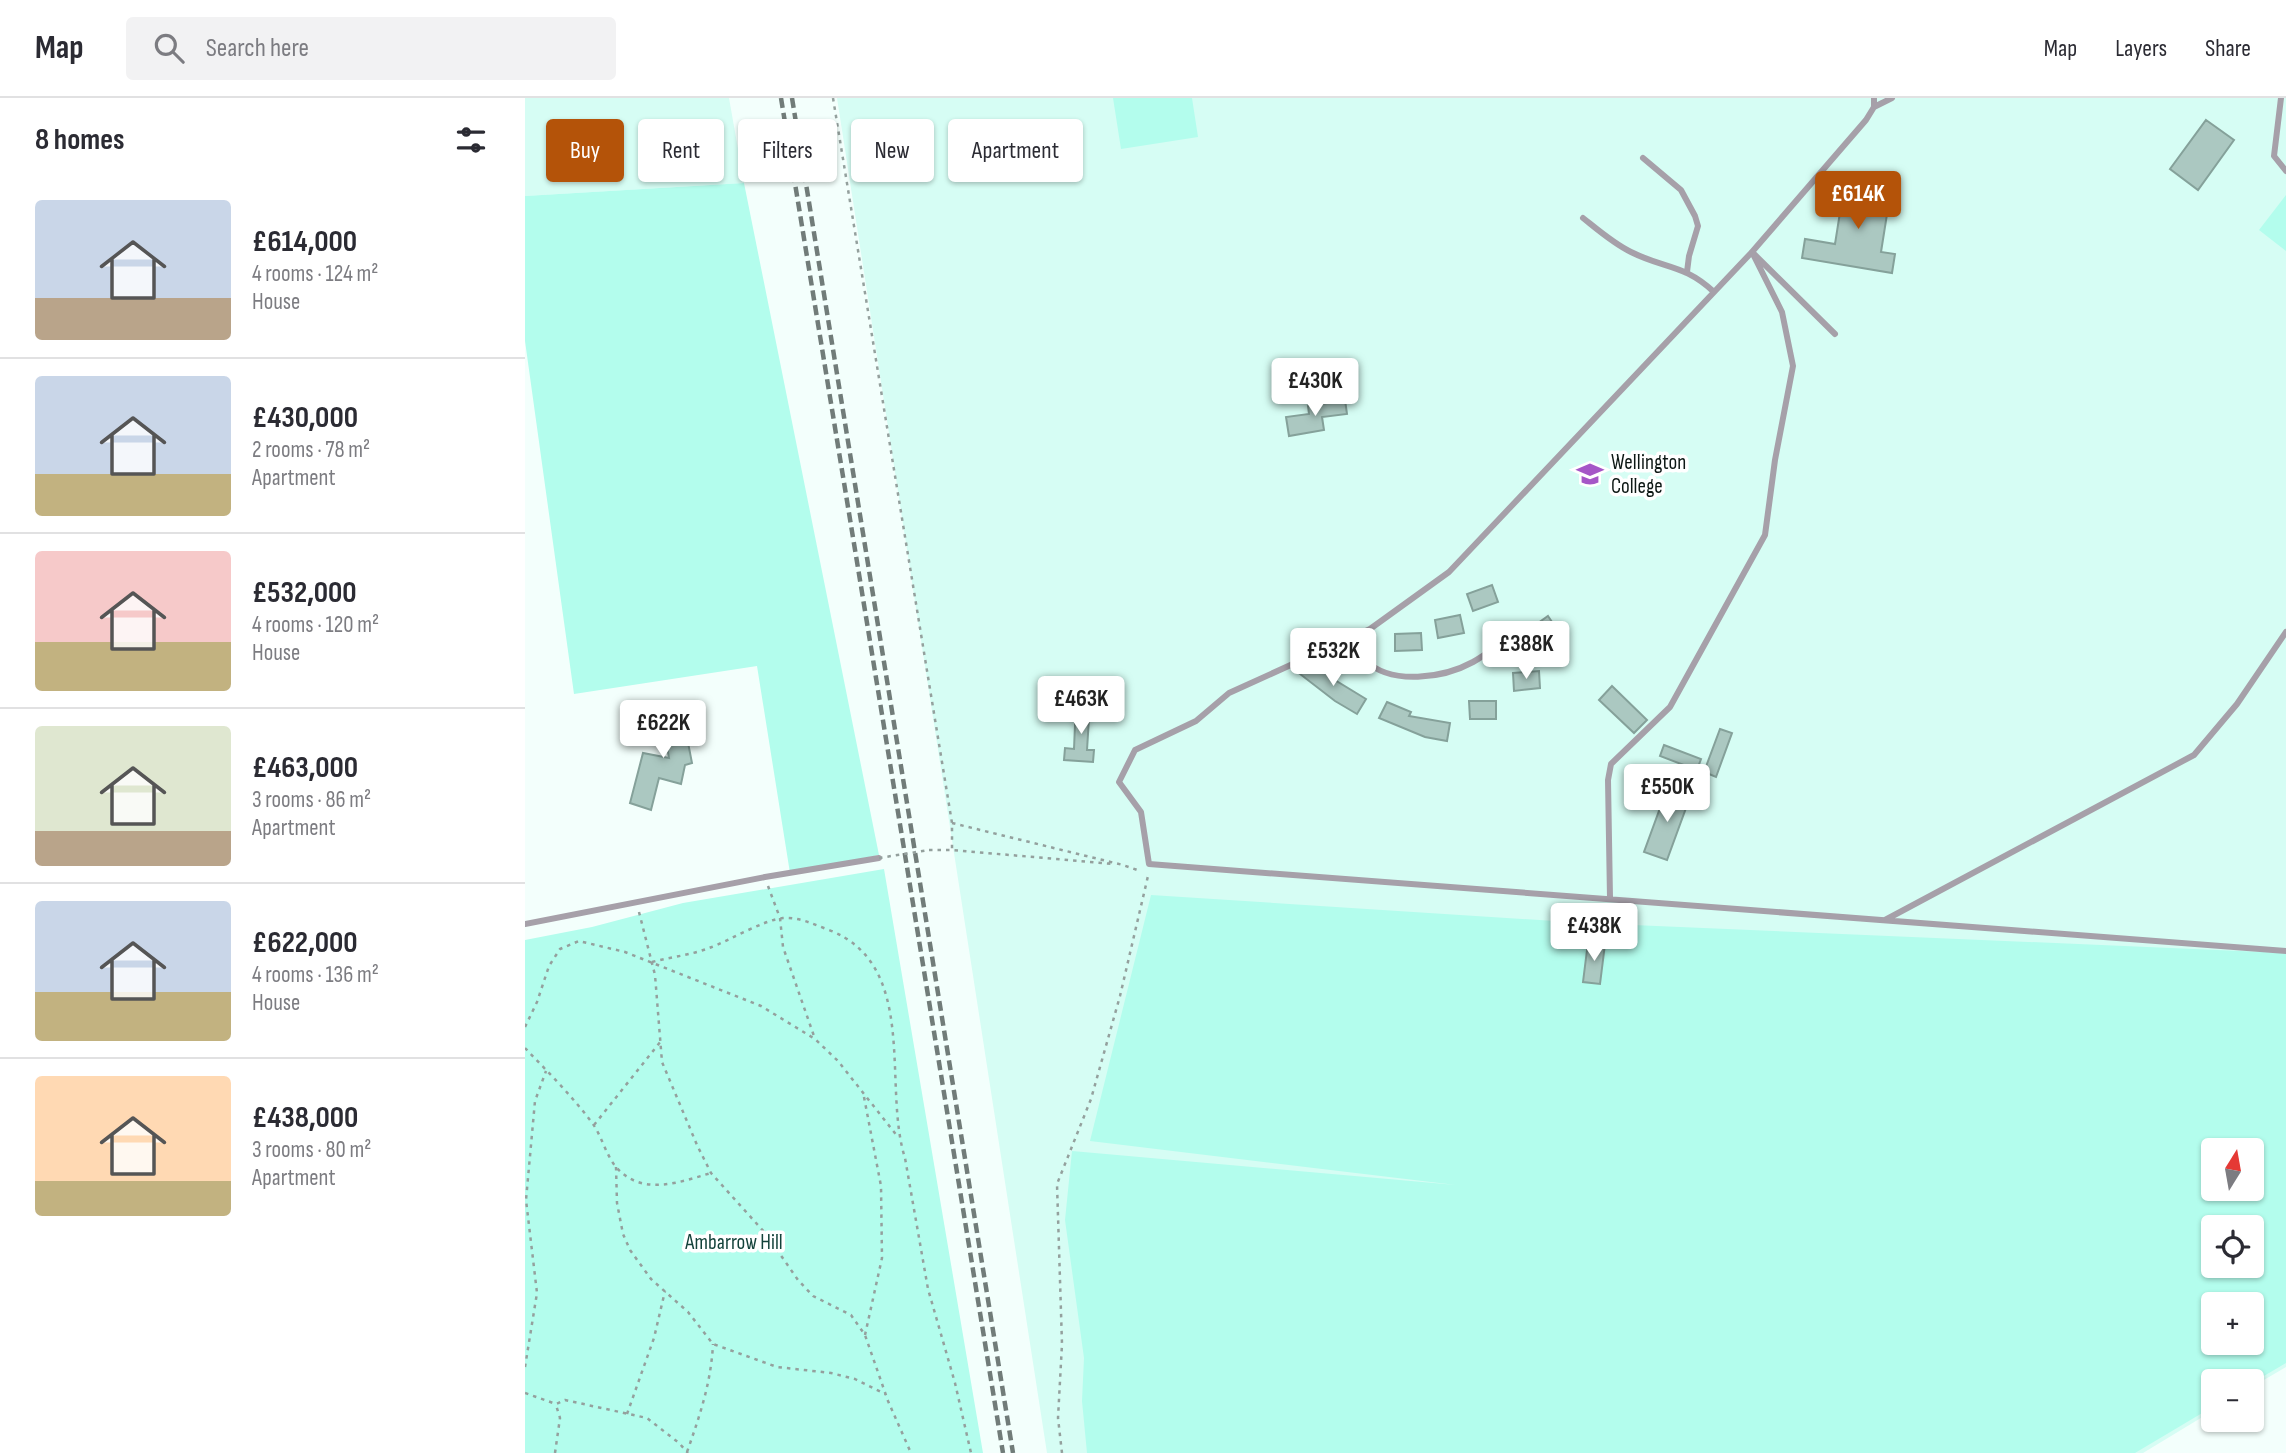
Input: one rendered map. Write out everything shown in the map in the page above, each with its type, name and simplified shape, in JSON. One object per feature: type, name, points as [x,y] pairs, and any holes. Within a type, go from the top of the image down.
[{"type":"lane","points":[[1874,98],[1874,107],[1866,120],[1752,252],[1449,572],[1370,629],[1229,693],[1196,721],[1136,750],[1119,782],[1141,812],[1149,864],[2286,951]]},
{"type":"lane","points":[[1874,107],[1892,98]]},
{"type":"lane","points":[[2281,98],[2274,156],[2286,171]]},
{"type":"lane","points":[[1643,158],[1681,190],[1695,216],[1698,226],[1687,272]]},
{"type":"lane","points":[[1583,218],[1632,252],[1687,272],[1700,279],[1714,292]]},
{"type":"lane","points":[[1752,252],[1835,334]]},
{"type":"lane","points":[[1610,898],[1608,780],[1611,764],[1670,707],[1765,534],[1775,460],[1793,366],[1782,313],[1752,252]]},
{"type":"lane","points":[[1884,921],[2194,755],[2237,704],[2286,632]]},
{"type":"lane","points":[[1353,636],[1364,660],[1386,672],[1421,676],[1471,663],[1504,641]]},
{"type":"lane","points":[[525,924],[765,877],[879,858]]},
{"type":"path","points":[[833,98],[952,823],[952,850]]},
{"type":"path","points":[[952,823],[1123,865],[1148,874],[1120,996],[1091,1099],[1057,1184],[1062,1344],[1058,1418],[1062,1453]]},
{"type":"path","points":[[879,858],[929,850],[952,850],[1123,865],[1149,864]]},
{"type":"path","points":[[765,877],[780,918],[783,947],[815,1039]]},
{"type":"path","points":[[636,902],[655,975],[662,1062],[697,1145],[711,1173],[766,1234],[798,1280],[813,1296],[851,1315],[865,1335],[885,1395],[911,1453]]},
{"type":"path","points":[[652,962],[706,949],[780,918],[798,918],[846,937],[865,953],[883,984],[895,1046],[898,1137],[905,1158],[928,1289],[955,1383],[971,1453]]},
{"type":"path","points":[[525,1027],[549,966],[560,949],[579,941],[625,952],[761,1006],[815,1039],[838,1061],[898,1137]]},
{"type":"path","points":[[594,1125],[660,1041]]},
{"type":"path","points":[[525,1048],[594,1125],[616,1167],[633,1180],[653,1185],[671,1185],[711,1173]]},
{"type":"path","points":[[525,1367],[537,1293],[526,1200],[535,1101],[546,1071]]},
{"type":"path","points":[[864,1094],[881,1186],[882,1258],[865,1335]]},
{"type":"path","points":[[616,1167],[617,1203],[623,1234],[630,1250],[651,1279],[688,1312],[713,1344],[777,1367],[831,1373],[855,1379],[885,1395]]},
{"type":"path","points":[[627,1414],[654,1338],[665,1291]]},
{"type":"path","points":[[556,1405],[565,1400],[647,1418],[688,1452],[711,1375],[713,1344]]},
{"type":"path","points":[[525,1393],[556,1405]]},
{"type":"path","points":[[555,1453],[560,1418],[556,1405]]},
{"type":"shaded area","points":[[525,98],[729,98],[738,149],[738,182],[744,183],[525,196]]},
{"type":"shaded area","name":"Wellington College","points":[[837,98],[2286,98],[2286,1367],[2264,1380],[2264,1369],[2201,1369],[2201,1418],[2143,1453],[1047,1453]]},
{"type":"green space","points":[[1113,98],[1192,98],[1198,137],[1121,149]]},
{"type":"green space","points":[[744,183],[879,855],[790,873],[757,666],[574,694],[525,341],[525,196]]},
{"type":"green space","points":[[2286,195],[2286,251],[2259,230]]},
{"type":"green space","name":"Ambarrow Hill","points":[[884,869],[983,1453],[525,1453],[525,940],[592,927],[683,903]]},
{"type":"green space","points":[[1151,895],[1586,923],[2286,953],[2286,1363],[2264,1376],[2264,1369],[2201,1369],[2201,1414],[2135,1453],[1087,1453],[1082,1401],[1084,1358],[1065,1220],[1072,1151],[1456,1185],[1090,1141]]},
{"type":"building","points":[[2206,120],[2234,140],[2198,190],[2170,169]]},
{"type":"building","points":[[1845,181],[1891,189],[1881,252],[1895,254],[1892,273],[1802,258],[1805,239],[1835,244]]},
{"type":"building","points":[[1345,400],[1347,414],[1322,417],[1324,430],[1289,436],[1286,417],[1309,414],[1308,406]]},
{"type":"building","points":[[1492,585],[1498,602],[1473,611],[1467,594]]},
{"type":"building","points":[[1460,615],[1464,633],[1438,638],[1435,620]]},
{"type":"building","points":[[1548,616],[1558,631],[1537,645],[1527,631]]},
{"type":"building","points":[[1421,633],[1422,650],[1395,651],[1395,634]]},
{"type":"building","points":[[1313,661],[1332,675],[1330,677],[1366,699],[1357,714],[1300,674]]},
{"type":"building","points":[[1539,671],[1540,688],[1514,691],[1513,673]]},
{"type":"building","points":[[1612,686],[1647,720],[1634,733],[1599,700]]},
{"type":"building","points":[[1076,701],[1090,702],[1087,750],[1094,750],[1093,762],[1064,760],[1065,748],[1074,749]]},
{"type":"building","points":[[1469,701],[1496,701],[1496,719],[1470,719]]},
{"type":"building","points":[[1387,702],[1411,712],[1409,716],[1450,723],[1447,741],[1425,737],[1379,718]]},
{"type":"building","points":[[668,703],[672,706],[675,719],[683,717],[692,763],[685,765],[681,784],[659,778],[651,810],[630,803],[643,753],[669,758],[663,723],[658,713],[660,705]]},
{"type":"building","points":[[1720,729],[1732,733],[1716,777],[1704,772]]},
{"type":"building","points":[[1664,745],[1701,759],[1697,770],[1660,756]]},
{"type":"building","points":[[1667,789],[1690,797],[1667,860],[1644,852]]},
{"type":"building","points":[[1588,942],[1605,944],[1600,984],[1583,982]]},
{"type":"railway","points":[[781,98],[1003,1453]]},
{"type":"railway","points":[[792,98],[1013,1453]]},
{"type":"place","name":"Wellington College","points":[[1590,474]]}]
